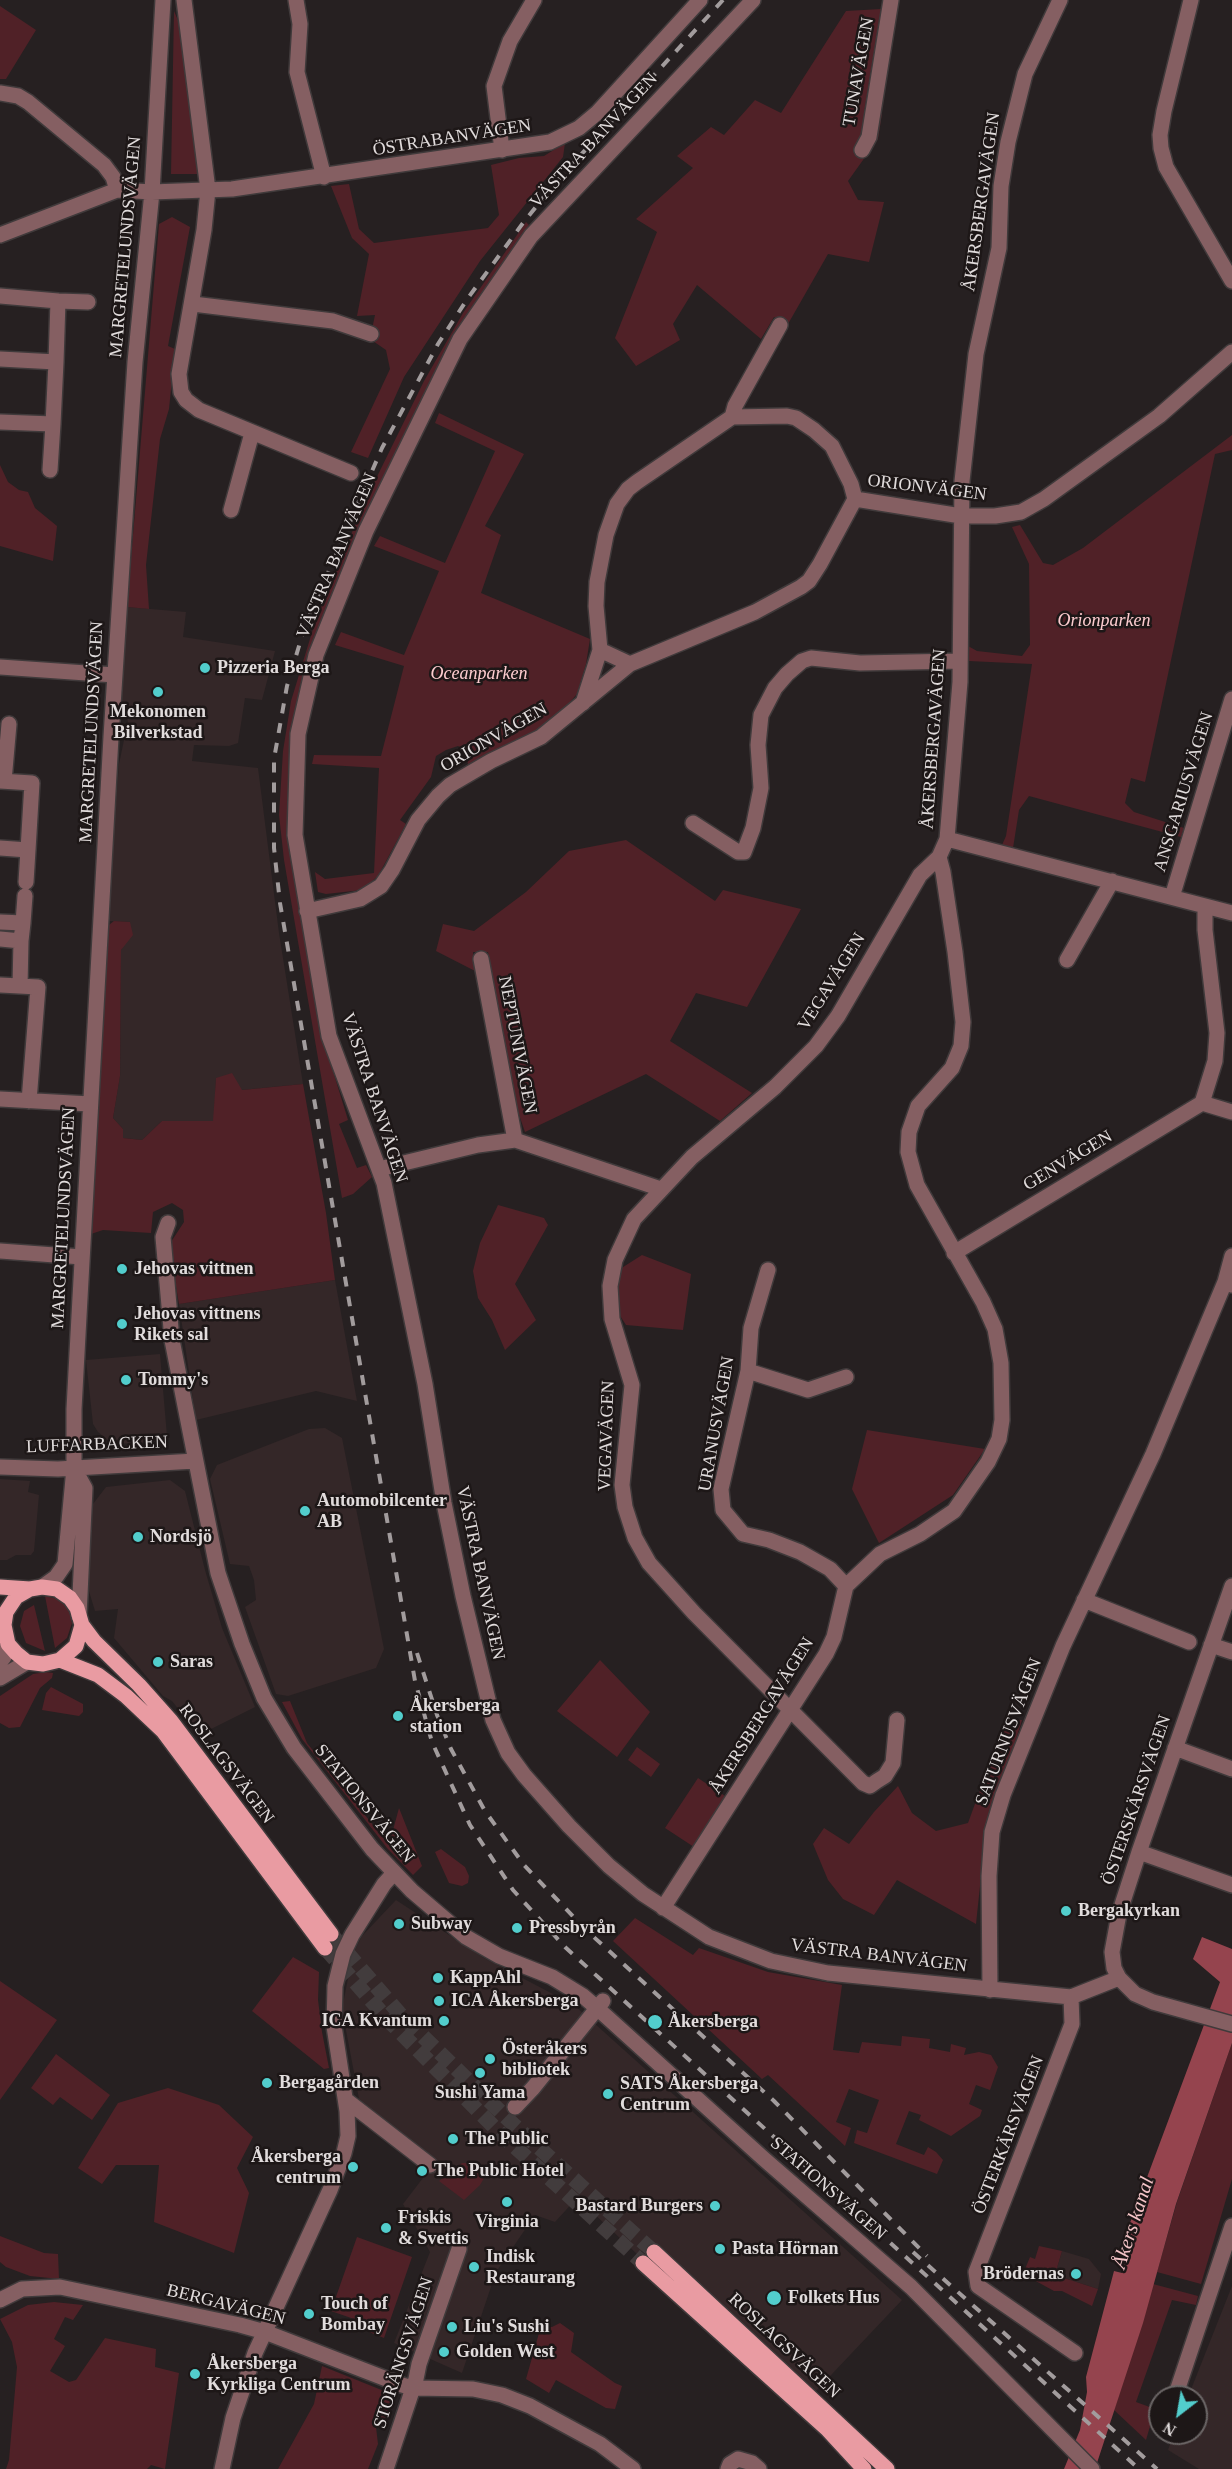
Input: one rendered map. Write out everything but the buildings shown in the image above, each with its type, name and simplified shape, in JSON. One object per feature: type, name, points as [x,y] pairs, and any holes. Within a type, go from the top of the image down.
[{"type":"main road","name":"ROSLAGSVÄGEN","points":[[0,1587],[57,1589],[70,1598],[94,1641],[171,1721],[328,1941],[162,1731],[126,1696],[98,1675],[60,1660],[44,1664],[27,1662]]},
{"type":"main road","points":[[27,1662],[8,1644],[2,1623],[16,1597],[36,1588]]},
{"type":"main road","points":[[60,1660],[76,1646],[81,1620]]},
{"type":"main road","name":"ROSLAGSVÄGEN","points":[[864,2469],[827,2429],[648,2258],[887,2469]]},
{"type":"street","name":"MARGRETELUNDSVÄGEN","points":[[36,1588],[56,1576],[65,1564],[75,1468],[74,1409],[115,675],[135,362],[152,192],[163,0]]},
{"type":"street","points":[[184,0],[208,190],[193,304],[179,374],[181,392],[186,400],[199,410],[351,473]]},
{"type":"street","points":[[296,0],[300,24],[297,72],[324,177]]},
{"type":"street","points":[[502,150],[494,86],[510,42],[534,0]]},
{"type":"street","name":"ÖSTRABANVÄGEN","points":[[117,190],[152,192],[232,189],[550,142],[569,134],[588,121],[700,0]]},
{"type":"street","name":"VÄSTRA BANVÄGEN","points":[[753,0],[531,236],[460,339],[366,531],[316,655],[298,734],[295,835],[329,1036],[379,1168],[425,1384],[444,1503],[461,1587],[493,1720],[508,1753],[519,1768],[562,1819],[609,1866],[663,1908],[709,1937],[771,1961],[828,1973],[990,1990],[1020,1990],[1071,1997],[1119,1978]]},
{"type":"street","name":"TUNAVÄGEN","points":[[862,150],[869,137],[891,0]]},
{"type":"street","name":"ÅKERSBERGAVÄGEN","points":[[663,1908],[826,1654],[834,1636],[846,1586],[880,1554],[920,1534],[954,1511],[988,1462],[999,1439],[1002,1420],[999,1345],[983,1302],[916,1185],[908,1152],[909,1132],[918,1106],[952,1068],[961,1046],[963,1022],[955,952],[939,857],[947,839],[960,661],[961,516],[971,388],[976,354],[997,261],[1001,186],[1008,142],[1025,74],[1060,0]]},
{"type":"street","points":[[1191,0],[1163,119],[1161,148],[1166,167],[1232,280]]},
{"type":"street","points":[[0,93],[18,96],[28,102],[96,158],[113,177],[117,190],[0,235]]},
{"type":"street","points":[[0,296],[88,302]]},
{"type":"street","points":[[50,470],[58,301]]},
{"type":"street","points":[[193,304],[333,321],[371,334]]},
{"type":"street","points":[[732,417],[735,406],[780,325]]},
{"type":"street","name":"ORIONVÄGEN","points":[[307,911],[360,898],[381,886],[418,820],[438,795],[450,785],[491,761],[541,737],[630,664],[755,612],[809,581],[855,499],[961,516],[1013,514],[1044,499],[1159,416],[1232,352]]},
{"type":"street","points":[[0,359],[56,362]]},
{"type":"street","points":[[584,703],[600,650],[596,606],[597,582],[606,535],[617,504],[628,489],[637,482],[732,417],[787,416],[796,418],[823,436],[832,446],[855,499]]},
{"type":"street","points":[[0,422],[53,424]]},
{"type":"street","points":[[231,510],[252,433]]},
{"type":"street","points":[[600,650],[630,664]]},
{"type":"street","points":[[693,823],[738,852],[744,852],[753,828],[761,788],[758,745],[761,715],[775,688],[802,661],[811,658],[860,663],[960,661]]},
{"type":"street","points":[[0,667],[115,675]]},
{"type":"street","name":"ANSGARIUSVÄGEN","points":[[1172,897],[1232,699]]},
{"type":"street","points":[[9,724],[2,781],[32,783],[20,986]]},
{"type":"street","points":[[947,839],[1232,913]]},
{"type":"street","points":[[0,848],[28,850]]},
{"type":"street","name":"VEGAVÄGEN","points":[[897,1720],[893,1763],[885,1776],[870,1786],[855,1778],[678,1597],[649,1563],[635,1538],[625,1507],[622,1485],[633,1385],[612,1319],[610,1286],[615,1260],[634,1219],[692,1157],[775,1087],[816,1046],[838,1016],[920,875],[939,857]]},
{"type":"street","points":[[1067,960],[1112,881]]},
{"type":"street","points":[[1205,907],[1205,930],[1217,1033],[1215,1060],[1202,1103],[1232,1112]]},
{"type":"street","points":[[0,922],[23,923]]},
{"type":"street","points":[[0,939],[21,941]]},
{"type":"street","name":"NEPTUNIVÄGEN","points":[[482,958],[515,1140]]},
{"type":"street","points":[[0,985],[38,987],[29,1101]]},
{"type":"street","points":[[0,1099],[90,1104]]},
{"type":"street","name":"GENVÄGEN","points":[[954,1253],[1202,1103]]},
{"type":"street","name":"NEPTUNIVÄGEN","points":[[379,1168],[478,1145],[515,1140],[661,1189]]},
{"type":"street","name":"STATIONSVÄGEN","points":[[168,1223],[163,1238],[167,1296],[175,1357],[218,1573],[242,1644],[264,1698],[294,1748],[372,1849],[394,1873],[466,1937],[499,1956],[552,1977],[600,2005],[764,2160],[911,2287],[982,2357],[1030,2410],[1092,2469]]},
{"type":"street","points":[[0,1251],[82,1257]]},
{"type":"street","name":"SATURNUSVÄGEN","points":[[990,1990],[989,1876],[992,1832],[1017,1755],[1084,1600],[1153,1454],[1228,1283],[1232,1256]]},
{"type":"street","name":"URANUSVÄGEN","points":[[768,1270],[751,1328],[748,1371],[721,1489],[723,1510],[743,1534],[769,1540],[800,1552],[830,1569],[846,1586]]},
{"type":"street","points":[[748,1371],[808,1390],[846,1377]]},
{"type":"street","name":"LUFFARBACKEN","points":[[0,1467],[75,1468],[195,1461]]},
{"type":"street","name":"MARGRETELUNDSVÄGEN","points":[[75,1468],[85,1488],[81,1620]]},
{"type":"street","name":"ÖSTERSKÄRSVÄGEN","points":[[1119,1978],[1114,1968],[1113,1938],[1139,1852],[1232,1586]]},
{"type":"street","points":[[1084,1600],[1189,1642]]},
{"type":"street","points":[[0,1662],[8,1644]]},
{"type":"street","points":[[1211,1645],[1232,1652]]},
{"type":"street","points":[[0,1678],[27,1662]]},
{"type":"street","points":[[1175,1748],[1232,1769]]},
{"type":"street","points":[[1139,1852],[1232,1885]]},
{"type":"street","points":[[222,2469],[233,2418],[255,2353],[340,2167],[348,2136],[346,2100],[334,2026],[335,1986],[343,1954],[352,1935],[384,1884],[394,1873]]},
{"type":"street","points":[[1119,1978],[1135,1994],[1232,2024]]},
{"type":"street","name":"ÖSTERKÄRSVÄGEN","points":[[1071,1997],[1071,2024],[976,2272],[978,2286],[1075,2353]]},
{"type":"street","points":[[515,2107],[600,2005]]},
{"type":"street","points":[[346,2100],[430,2165]]},
{"type":"street","points":[[1180,2385],[1227,2261],[1232,2226]]},
{"type":"street","name":"STORÄNGSVÄGEN","points":[[386,2469],[459,2249]]},
{"type":"street","name":"BERGAVÄGEN","points":[[2,2295],[22,2289],[60,2287],[265,2332],[413,2388],[473,2389],[502,2395],[530,2406],[590,2439],[633,2469]]},
{"type":"street","points":[[728,2469],[730,2464],[738,2459],[752,2463],[759,2469]]},
{"type":"shaded area","points":[[127,607],[186,612],[183,637],[275,651],[262,700],[245,698],[238,743],[229,746],[194,745],[192,761],[258,768],[279,933],[303,1084],[242,1090],[216,1078],[214,1121],[162,1121],[142,1140],[123,1138],[123,1129],[113,1118],[120,1075],[121,950],[130,922],[107,921],[119,764],[128,721],[120,707]]},
{"type":"shaded area","points":[[335,1280],[357,1401],[316,1391],[196,1420],[179,1304]]},
{"type":"shaded area","points":[[160,1354],[167,1436],[158,1442],[112,1444],[98,1432],[93,1424],[86,1360]]},
{"type":"shaded area","points":[[325,1428],[342,1438],[384,1649],[376,1668],[288,1696],[276,1694],[245,1607],[256,1600],[254,1580],[249,1566],[230,1564],[210,1479],[217,1465],[309,1429]]},
{"type":"shaded area","points":[[0,1479],[30,1481],[28,1492],[39,1495],[34,1551],[31,1555],[16,1555],[7,1560],[0,1560]]},
{"type":"shaded area","points":[[170,1480],[185,1491],[222,1628],[255,1707],[199,1735],[172,1701],[163,1696],[114,1638],[118,1609],[95,1611],[88,1588],[93,1504],[106,1487]]},
{"type":"shaded area","points":[[396,1900],[484,1958],[574,2005],[902,2300],[815,2392],[650,2244],[637,2254],[577,2198],[555,2222],[535,2215],[496,2272],[462,2373],[394,2343],[430,2252],[403,2204],[436,2161],[359,2099],[342,2009],[353,1953],[362,1936]]},
{"type":"shaded area","points":[[1062,2251],[1089,2259],[1101,2274],[1098,2289],[1055,2275]]},
{"type":"shaded area","points":[[1232,2286],[1232,2469],[1199,2469],[1168,2450],[1170,2445],[1208,2445],[1208,2385],[1193,2385]]},
{"type":"green space","points":[[0,6],[36,30],[6,79],[0,79]]},
{"type":"green space","points":[[881,9],[864,113],[882,114],[878,139],[848,181],[858,200],[884,202],[869,262],[828,254],[788,324],[774,317],[761,339],[697,285],[673,324],[680,340],[636,366],[615,338],[657,232],[636,219],[693,168],[677,156],[711,127],[724,135],[755,100],[781,113],[846,11]]},
{"type":"green space","points":[[174,11],[183,32],[200,155],[198,174],[171,174]]},
{"type":"green space","points":[[565,143],[563,157],[480,261],[404,377],[368,458],[351,452],[390,369],[386,350],[370,339],[375,315],[357,316],[369,254],[352,238],[331,186],[349,184],[359,229],[374,243],[488,228],[499,215],[491,165],[519,158],[544,156]]},
{"type":"green space","points":[[172,217],[190,227],[168,346],[175,349],[169,409],[160,439],[146,565],[149,609],[127,607],[159,224]]},
{"type":"green space","points":[[526,222],[529,225],[493,279],[319,640],[290,831],[296,887],[325,1045],[348,1120],[339,1124],[357,1168],[366,1165],[372,1177],[353,1194],[342,1198],[284,860],[279,815],[283,751],[291,701],[317,616],[366,499],[424,381],[463,313]]},
{"type":"green space","name":"Oceanparken","points":[[439,413],[524,454],[485,526],[501,535],[481,593],[590,639],[586,664],[577,694],[564,709],[532,734],[468,765],[466,750],[458,746],[436,756],[431,777],[400,820],[406,824],[378,876],[362,890],[326,894],[318,892],[315,872],[325,879],[374,873],[379,768],[312,764],[314,755],[381,756],[404,666],[335,645],[341,632],[404,655],[439,571],[374,546],[380,536],[445,563],[495,451],[435,423]]},
{"type":"green space","name":"Orionparken","points":[[1232,435],[1232,450],[1215,454],[1145,782],[1131,778],[1125,803],[1134,812],[1184,828],[1181,837],[1029,796],[1019,810],[1013,848],[1002,845],[1006,836],[1032,664],[969,661],[968,646],[977,651],[1022,656],[1030,645],[1029,564],[1012,527],[1020,525],[1043,563],[1053,565],[1083,548]]},
{"type":"green space","points":[[0,465],[8,482],[19,490],[28,492],[35,508],[57,526],[53,561],[0,546]]},
{"type":"green space","points":[[626,840],[715,901],[723,890],[801,909],[747,1007],[696,993],[670,1041],[752,1093],[720,1121],[646,1074],[525,1132],[516,1106],[488,952],[473,952],[475,971],[436,951],[443,924],[474,931],[526,892],[569,851]]},
{"type":"green space","points":[[114,921],[130,922],[133,935],[121,950],[120,1076],[113,1118],[123,1129],[123,1138],[142,1140],[162,1121],[213,1121],[216,1078],[232,1073],[242,1090],[303,1084],[326,1213],[335,1280],[179,1304],[169,1245],[184,1222],[183,1210],[172,1203],[153,1212],[151,1233],[103,1230],[88,1235],[105,928]]},
{"type":"green space","points":[[498,1205],[544,1218],[548,1225],[515,1284],[536,1320],[505,1350],[492,1320],[478,1298],[473,1271],[480,1243]]},
{"type":"green space","points":[[642,1255],[691,1274],[683,1330],[626,1325],[615,1308],[620,1269]]},
{"type":"green space","points":[[867,1430],[985,1449],[953,1495],[879,1543],[852,1489]]},
{"type":"green space","points":[[45,1596],[58,1599],[68,1607],[72,1623],[67,1638],[55,1648]]},
{"type":"green space","points":[[34,1605],[45,1651],[26,1643],[20,1626],[24,1611]]},
{"type":"green space","points":[[600,1660],[650,1712],[617,1757],[557,1711]]},
{"type":"green space","points":[[53,1673],[52,1678],[40,1688],[20,1727],[9,1728],[0,1723],[0,1696],[33,1674]]},
{"type":"green space","points":[[51,1687],[83,1704],[83,1712],[79,1716],[42,1710],[46,1693]]},
{"type":"green space","points":[[290,1701],[307,1743],[389,1845],[399,1808],[422,1866],[413,1875],[387,1848],[302,1739],[282,1702]]},
{"type":"green space","points":[[1006,1719],[1022,1720],[985,1839],[976,1924],[897,1880],[874,1915],[843,1899],[828,1880],[813,1844],[824,1828],[849,1844],[898,1786],[912,1813],[936,1831],[968,1823]]},
{"type":"green space","points":[[637,1747],[660,1764],[651,1777],[628,1760]]},
{"type":"green space","points":[[698,1778],[728,1798],[694,1847],[665,1828]]},
{"type":"green space","points":[[441,1849],[465,1867],[469,1876],[468,1883],[462,1886],[449,1883],[435,1852]]},
{"type":"green space","points":[[635,1918],[693,1955],[699,1948],[768,1972],[842,1985],[833,2050],[859,2053],[862,2042],[901,2046],[902,2036],[930,2039],[929,2048],[950,2052],[951,2044],[966,2048],[964,2055],[979,2052],[991,2055],[998,2067],[990,2090],[976,2085],[969,2104],[982,2110],[980,2116],[951,2136],[919,2120],[921,2115],[909,2111],[896,2144],[924,2155],[928,2147],[936,2152],[943,2160],[937,2174],[854,2143],[857,2130],[867,2133],[879,2100],[849,2089],[836,2122],[851,2128],[845,2146],[768,2075],[762,2079],[613,1941]]},
{"type":"green space","points":[[293,1957],[319,1972],[318,2000],[329,2068],[324,2069],[252,2011]]},
{"type":"green space","points":[[0,1981],[57,2020],[0,2100]]},
{"type":"green space","points":[[1232,2043],[1232,2179],[1201,2284],[1157,2272],[1177,2202]]},
{"type":"green space","points":[[56,2054],[110,2095],[92,2120],[60,2097],[53,2105],[31,2088]]},
{"type":"green space","points":[[168,2088],[219,2105],[253,2137],[237,2168],[249,2193],[234,2253],[154,2222],[159,2165],[116,2165],[102,2184],[78,2168],[118,2103]]},
{"type":"green space","points":[[462,2163],[474,2163],[487,2173],[480,2185],[464,2200],[439,2181]]},
{"type":"green space","points":[[0,2236],[44,2253],[58,2254],[59,2279],[30,2276],[6,2267],[0,2262]]},
{"type":"green space","points":[[357,2237],[412,2257],[384,2338],[369,2332],[354,2319],[331,2311]]},
{"type":"green space","points":[[1039,2246],[1062,2251],[1055,2275],[1098,2289],[1092,2306],[1062,2291],[1054,2291],[1023,2274],[1030,2257],[1035,2259]]},
{"type":"green space","points":[[1153,2284],[1198,2296],[1196,2305],[1172,2300],[1136,2402],[1148,2406],[1146,2440],[1114,2410]]},
{"type":"green space","points":[[54,2302],[83,2305],[73,2320],[65,2317],[54,2339],[65,2346],[50,2371],[69,2382],[76,2380],[105,2338],[156,2349],[155,2367],[179,2373],[165,2469],[151,2465],[147,2469],[6,2469],[9,2460],[17,2367],[12,2342],[0,2319],[28,2305]]},
{"type":"green space","points":[[560,2323],[574,2333],[571,2352],[622,2386],[615,2409],[606,2408],[556,2380],[549,2393],[526,2379],[541,2326],[552,2327]]},
{"type":"green space","points":[[322,2366],[384,2391],[391,2399],[387,2417],[376,2427],[378,2444],[368,2469],[278,2469],[314,2404]]},
{"type":"water","name":"Åkers kanal","points":[[1202,1937],[1232,1949],[1232,2043],[1176,2204],[1143,2323],[1095,2469],[1064,2469],[1080,2430],[1087,2392],[1086,2377],[1114,2271],[1122,2273],[1126,2259],[1118,2255],[1220,1982],[1193,1959]]},
{"type":"tunnel","points":[[331,1934],[399,2013],[514,2125],[654,2252]]},
{"type":"tunnel","points":[[325,1948],[390,2022],[504,2137],[643,2263]]},
{"type":"railway","points":[[723,0],[555,183],[523,223],[468,298],[438,344],[382,448],[305,626],[287,686],[274,759],[274,848],[280,903],[415,1681],[432,1742],[470,1825],[513,1890],[565,1947],[1139,2469]]},
{"type":"railway","points":[[417,1653],[437,1715],[451,1749],[485,1811],[524,1865],[586,1930],[774,2101],[927,2256]]},
{"type":"railway","points":[[913,2252],[1157,2469]]},
{"type":"place","name":"Pizzeria Berga","points":[[205,668]]},
{"type":"place","name":"Mekonomen Bilverkstad","points":[[158,692]]},
{"type":"place","name":"Jehovas vittnen","points":[[122,1269]]},
{"type":"place","name":"Jehovas vittnens Rikets sal","points":[[122,1324]]},
{"type":"place","name":"Tommy's","points":[[126,1380]]},
{"type":"place","name":"Automobilcenter AB","points":[[305,1511]]},
{"type":"place","name":"Nordsjö","points":[[138,1537]]},
{"type":"place","name":"Saras","points":[[158,1662]]},
{"type":"place","name":"Åkersberga station","points":[[398,1716]]},
{"type":"place","name":"Bergakyrkan","points":[[1066,1911]]},
{"type":"place","name":"Subway","points":[[399,1924]]},
{"type":"place","name":"Pressbyrån","points":[[517,1928]]},
{"type":"place","name":"KappAhl","points":[[438,1978]]},
{"type":"place","name":"ICA Åkersberga","points":[[439,2001]]},
{"type":"place","name":"ICA Kvantum","points":[[444,2021]]},
{"type":"place","name":"Åkersberga","points":[[655,2022]]},
{"type":"place","name":"Österåkers bibliotek","points":[[490,2059]]},
{"type":"place","name":"Sushi Yama","points":[[480,2073]]},
{"type":"place","name":"Bergagården","points":[[267,2083]]},
{"type":"place","name":"SATS Åkersberga Centrum","points":[[608,2094]]},
{"type":"place","name":"The Public","points":[[453,2139]]},
{"type":"place","name":"Åkersberga centrum","points":[[353,2167]]},
{"type":"place","name":"The Public Hotel","points":[[422,2171]]},
{"type":"place","name":"Virginia","points":[[507,2202]]},
{"type":"place","name":"Bastard Burgers","points":[[715,2206]]},
{"type":"place","name":"Friskis & Svettis","points":[[386,2228]]},
{"type":"place","name":"Pasta Hörnan","points":[[720,2249]]},
{"type":"place","name":"Indisk Restaurang","points":[[474,2267]]},
{"type":"place","name":"Brödernas","points":[[1076,2274]]},
{"type":"place","name":"Folkets Hus","points":[[774,2298]]},
{"type":"place","name":"Touch of Bombay","points":[[309,2314]]},
{"type":"place","name":"Liu's Sushi","points":[[452,2327]]},
{"type":"place","name":"Golden West","points":[[444,2352]]},
{"type":"place","name":"Åkersberga Kyrkliga Centrum","points":[[195,2374]]}]
